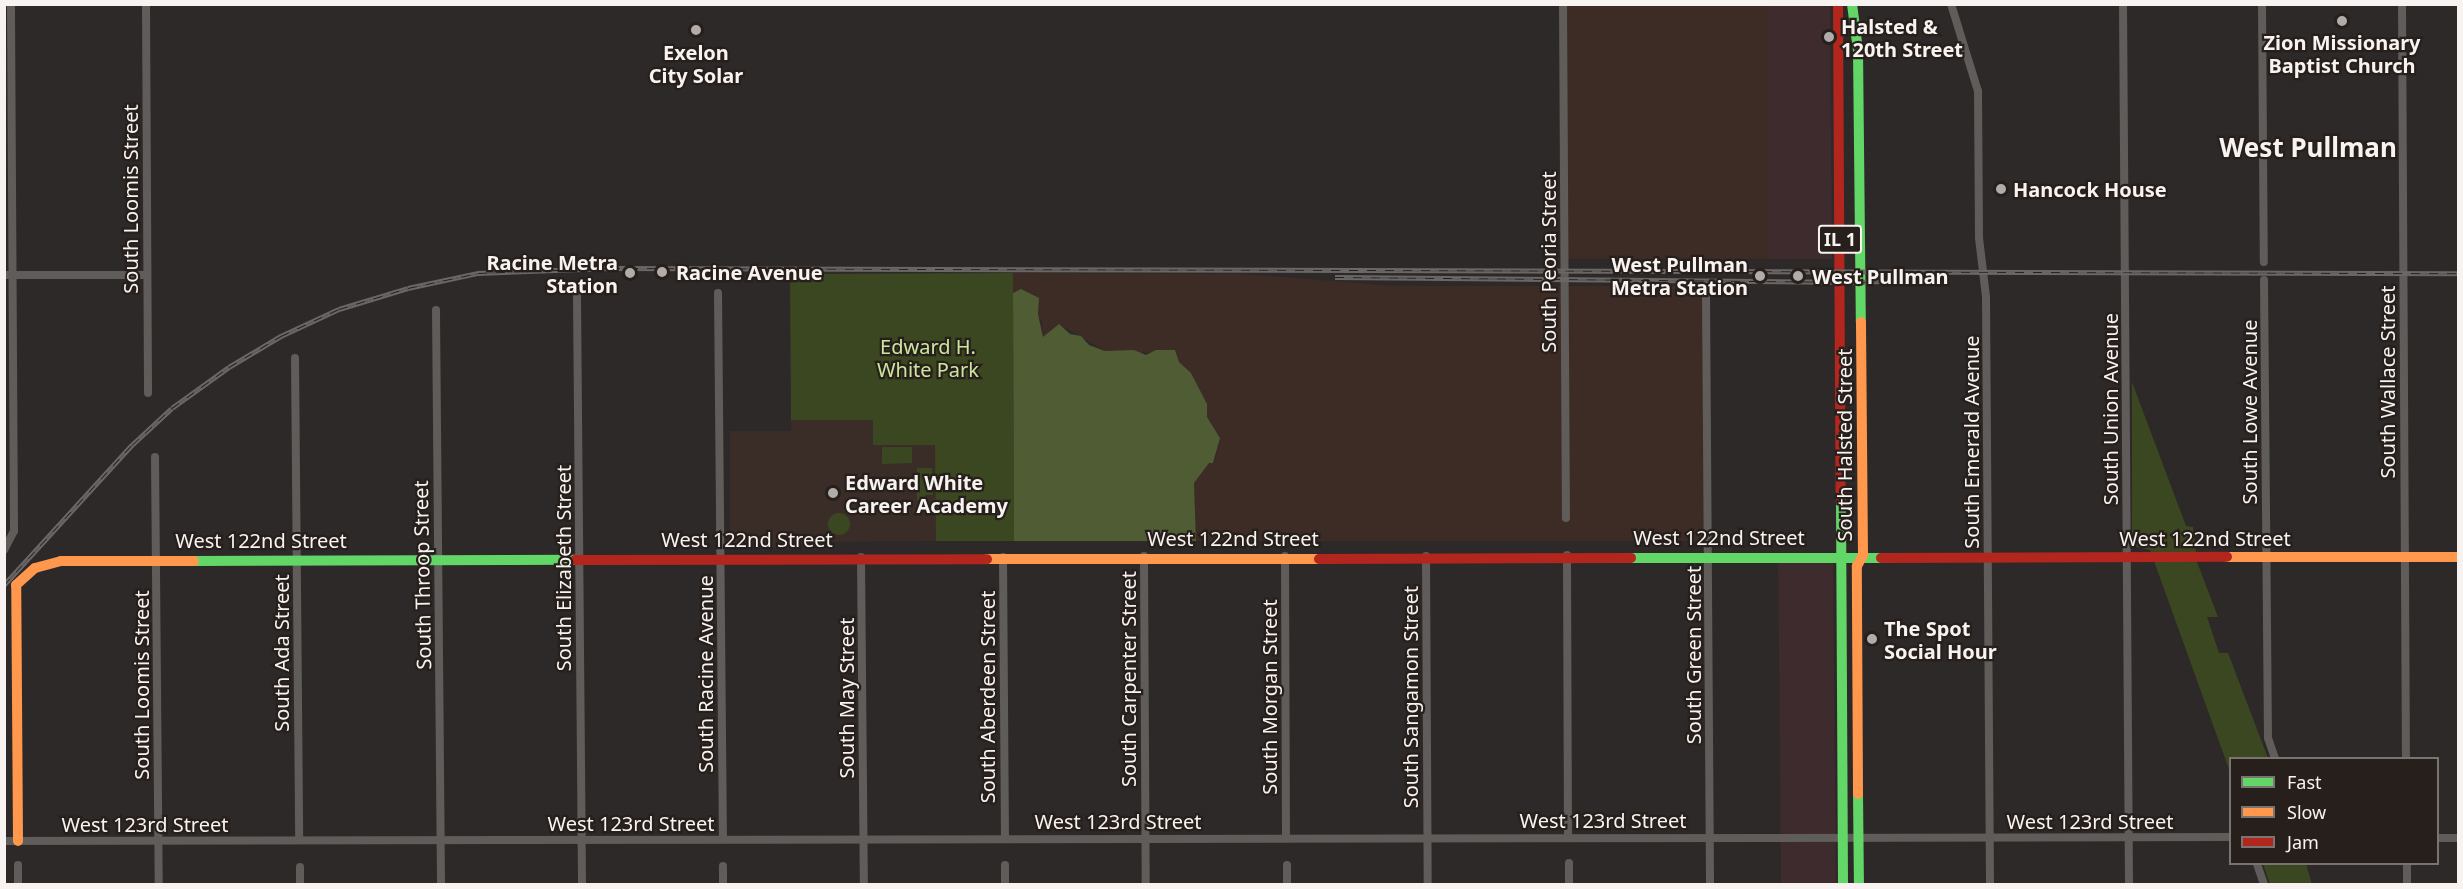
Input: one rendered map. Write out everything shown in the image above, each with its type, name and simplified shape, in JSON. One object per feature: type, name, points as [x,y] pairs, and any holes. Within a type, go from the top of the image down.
[{"type":"street","points":[[6,550],[14,531],[9,275],[11,4]]},
{"type":"street","name":"South Loomis Street","points":[[146,4],[148,393]]},
{"type":"street","name":"South Peoria Street","points":[[1563,4],[1566,518]]},
{"type":"street","name":"South Halsted Street","points":[[1838,4],[1843,885]]},
{"type":"street","name":"South Halsted Street","points":[[1852,4],[1858,50],[1863,555],[1857,566],[1859,885]]},
{"type":"street","name":"South Emerald Avenue","points":[[1951,4],[1978,91],[1979,238],[1986,297],[1990,885]]},
{"type":"street","name":"South Union Avenue","points":[[2123,4],[2129,885]]},
{"type":"street","points":[[2262,4],[2264,262]]},
{"type":"street","name":"South Wallace Street","points":[[2402,4],[2406,757]]},
{"type":"street","points":[[9,275],[147,275]]},
{"type":"street","name":"South Lowe Avenue","points":[[2264,280],[2268,738],[2274,757]]},
{"type":"street","name":"South Racine Avenue","points":[[718,293],[723,839]]},
{"type":"street","name":"South Green Street","points":[[1706,293],[1710,885]]},
{"type":"street","name":"South Elizabeth Street","points":[[577,296],[582,885]]},
{"type":"street","name":"South Throop Street","points":[[436,310],[441,885]]},
{"type":"street","name":"South Ada Street","points":[[295,358],[299,840]]},
{"type":"street","name":"South Loomis Street","points":[[155,457],[159,885]]},
{"type":"street","points":[[1567,555],[1568,837]]},
{"type":"street","name":"West 122nd Street","points":[[18,841],[16,585],[27,572],[48,563],[156,558],[1567,555],[2458,557]]},
{"type":"street","name":"South Aberdeen Street","points":[[1003,556],[1005,838]]},
{"type":"street","name":"South Carpenter Street","points":[[1144,556],[1146,885]]},
{"type":"street","name":"South Morgan Street","points":[[1285,556],[1286,838]]},
{"type":"street","name":"South Sangamon Street","points":[[1426,556],[1428,885]]},
{"type":"street","name":"South May Street","points":[[861,557],[864,885]]},
{"type":"street","name":"West 123rd Street","points":[[4,841],[2229,837]]},
{"type":"street","points":[[2439,838],[2458,838]]},
{"type":"street","points":[[1569,864],[1569,885]]},
{"type":"street","points":[[18,865],[18,885]]},
{"type":"street","points":[[1005,865],[1005,885]]},
{"type":"street","points":[[1287,865],[1287,885]]},
{"type":"street","points":[[2257,865],[2265,885]]},
{"type":"street","points":[[2407,865],[2407,885]]},
{"type":"street","points":[[723,866],[723,885]]},
{"type":"street","points":[[300,867],[300,885]]},
{"type":"shaded area","points":[[1564,5],[1769,5],[1769,259],[1566,259]]},
{"type":"shaded area","points":[[1769,5],[1830,5],[1832,259],[1769,259]]},
{"type":"shaded area","points":[[1013,273],[1244,274],[1395,286],[1703,286],[1707,541],[1196,541],[1194,483],[1209,463],[1214,463],[1220,438],[1207,417],[1207,404],[1191,373],[1178,362],[1152,353],[1105,351],[1066,328],[1043,338],[1042,322],[1017,291],[1013,293]]},
{"type":"shaded area","name":"Edward White Career Academy","points":[[791,420],[873,420],[873,445],[936,445],[936,541],[809,542],[794,548],[730,548],[730,431],[791,431]]},
{"type":"shaded area","points":[[1778,555],[1833,556],[1836,884],[1781,884]]},
{"type":"green space","name":"Edward H. White Park","points":[[1013,273],[1014,541],[936,541],[935,445],[873,445],[873,420],[791,420],[790,274]]},
{"type":"green space","points":[[1021,289],[1039,298],[1038,314],[1043,337],[1059,324],[1070,334],[1081,336],[1089,345],[1105,351],[1134,350],[1146,355],[1156,350],[1175,350],[1179,362],[1191,373],[1207,404],[1207,417],[1220,438],[1213,463],[1209,463],[1194,483],[1196,541],[1014,541],[1013,293]]},
{"type":"green space","points":[[2132,382],[2186,526],[2193,527],[2197,562],[2218,617],[2207,617],[2219,653],[2228,653],[2268,757],[2229,757],[2229,769],[2150,550],[2132,546]]},
{"type":"green space","points":[[882,447],[912,447],[912,463],[882,464]]},
{"type":"green space","points":[[917,468],[932,468],[933,495],[925,495],[925,500],[917,500]]},
{"type":"green space","points":[[839,513],[847,516],[850,524],[847,532],[839,535],[831,532],[828,524],[831,516]]},
{"type":"green space","points":[[2263,865],[2306,865],[2312,884],[2270,884]]},
{"type":"railway","points":[[4,585],[132,445],[172,408],[229,367],[281,336],[339,309],[408,288],[478,273],[611,268],[2458,273]]},
{"type":"railway","points":[[1335,277],[1861,282],[1920,279]]},
{"type":"traffic: fast","points":[[1852,4],[1858,50],[1861,322]]},
{"type":"traffic: fast","points":[[1841,500],[1843,884]]},
{"type":"traffic: fast","points":[[1631,558],[1881,558]]},
{"type":"traffic: fast","points":[[194,561],[575,560]]},
{"type":"traffic: fast","points":[[1858,794],[1859,884]]},
{"type":"traffic: slow","points":[[1858,794],[1857,566],[1863,555],[1861,322]]},
{"type":"traffic: slow","points":[[2227,557],[2458,557]]},
{"type":"traffic: slow","points":[[987,559],[1319,559]]},
{"type":"traffic: slow","points":[[18,841],[16,585],[35,568],[61,561],[194,561]]},
{"type":"traffic: jam","points":[[1838,4],[1841,500]]},
{"type":"traffic: jam","points":[[1881,558],[2227,557]]},
{"type":"traffic: jam","points":[[1319,559],[1631,558]]},
{"type":"traffic: jam","points":[[575,560],[987,559]]},
{"type":"place","name":"Zion Missionary Baptist Church","points":[[2342,21]]},
{"type":"place","name":"Exelon City Solar","points":[[696,30]]},
{"type":"place","name":"Halsted & 120th Street","points":[[1829,37]]},
{"type":"place","name":"Hancock House","points":[[2001,189]]},
{"type":"place","name":"Racine Avenue","points":[[662,272]]},
{"type":"place","name":"Racine Metra Station","points":[[630,273]]},
{"type":"place","name":"West Pullman Metra Station","points":[[1760,276]]},
{"type":"place","name":"West Pullman","points":[[1798,276]]},
{"type":"place","name":"Edward White Career Academy","points":[[833,493]]},
{"type":"place","name":"The Spot Social Hour","points":[[1872,639]]},
{"type":"district","name":"West Pullman","points":[[2308,148]]}]
